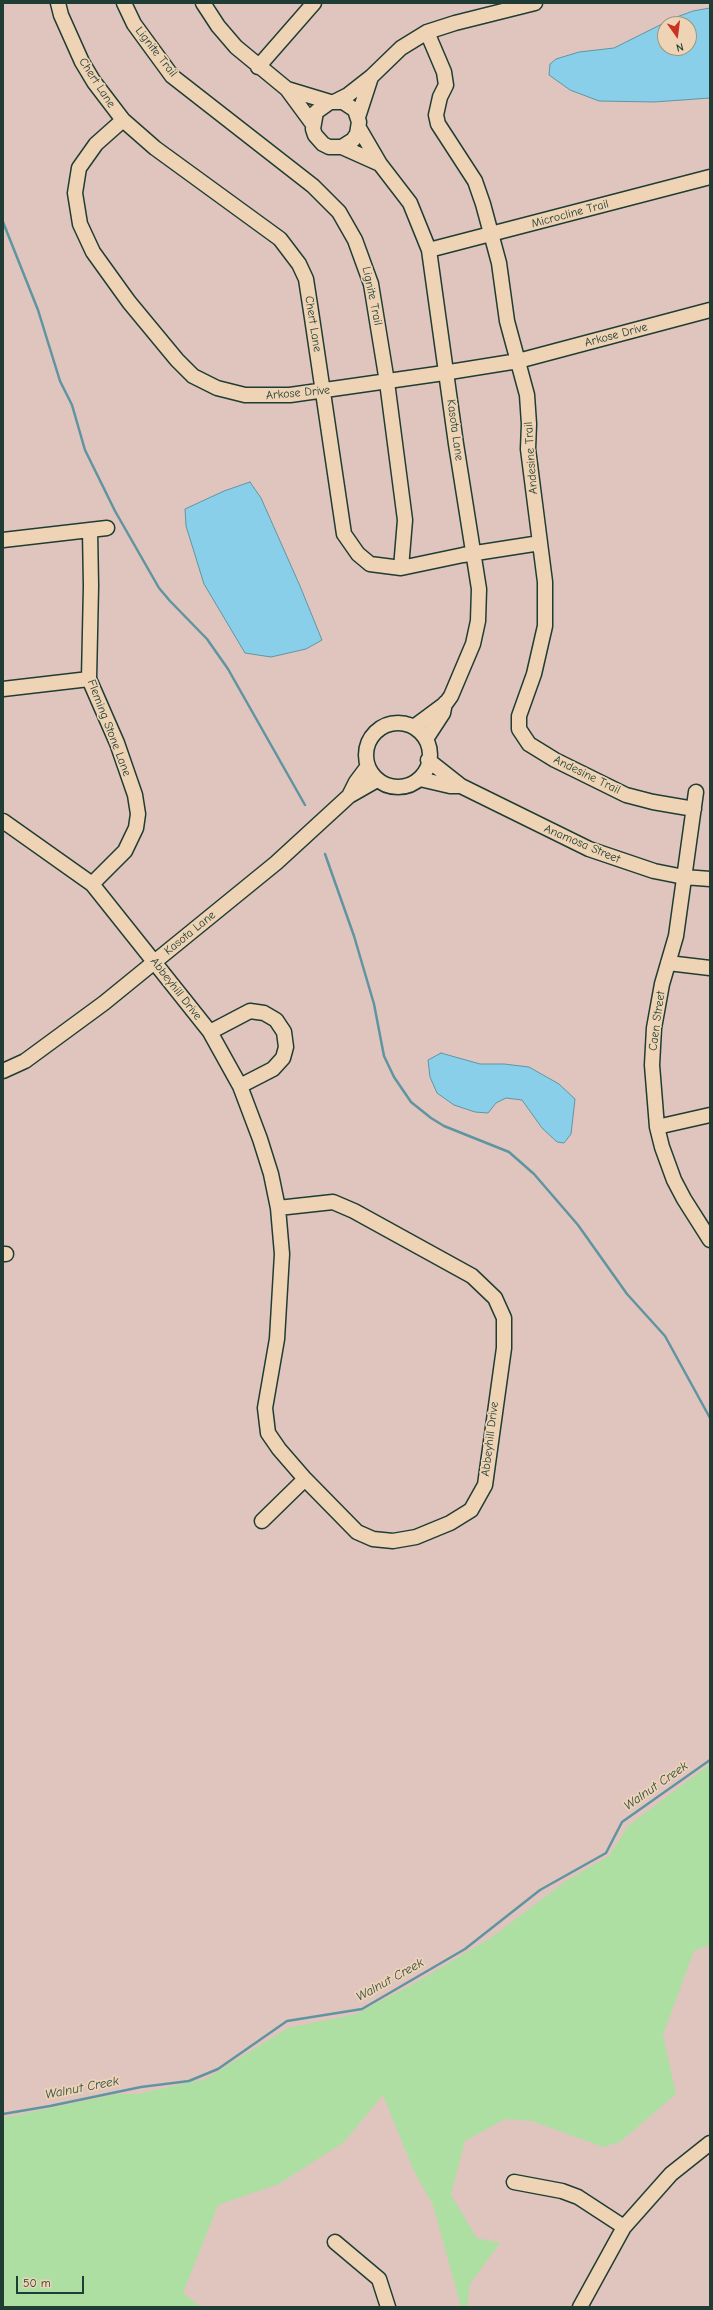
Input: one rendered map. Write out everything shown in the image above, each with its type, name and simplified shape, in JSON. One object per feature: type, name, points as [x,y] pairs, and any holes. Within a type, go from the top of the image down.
[{"type":"street","name":"Chert Lane","points":[[58,3],[64,22],[82,62],[98,88],[123,120],[155,148],[280,239],[291,252],[306,279],[344,534],[358,554],[370,564],[401,568],[475,553],[540,543]]},
{"type":"street","name":"Lignite Trail","points":[[124,3],[134,24],[172,76],[313,186],[339,212],[355,240],[371,284],[387,382],[405,520],[401,568]]},
{"type":"street","name":"Kasota Lane","points":[[203,3],[227,37],[258,66],[287,89],[312,123],[315,135],[323,144],[329,147],[342,147],[380,164]]},
{"type":"street","points":[[258,66],[314,3]]},
{"type":"street","points":[[312,123],[320,107],[348,95],[371,77],[400,48],[427,32],[455,23],[535,3]]},
{"type":"street","name":"Andesine Trail","points":[[427,32],[444,72],[446,86],[440,97],[436,115],[438,124],[475,181],[499,263],[508,321],[527,395],[529,424],[528,449],[545,582],[545,626],[536,666],[519,716],[519,728],[529,744],[626,795],[653,802],[694,809]]},
{"type":"street","points":[[342,147],[353,140],[371,77]]},
{"type":"street","name":"Kasota Lane","points":[[287,89],[350,105],[380,164],[410,203],[429,250],[456,444],[475,553],[479,589],[478,621],[468,656],[443,712],[426,739]]},
{"type":"street","name":"Arkose Drive","points":[[123,120],[86,156],[79,168],[75,201],[80,224],[86,240],[129,302],[177,360],[193,376],[217,388],[245,395],[264,396],[322,391],[387,382],[518,360],[710,310]]},
{"type":"street","name":"Microcline Trail","points":[[429,250],[710,177]]},
{"type":"street","points":[[3,540],[107,528]]},
{"type":"street","name":"Fleming Stone Lane","points":[[90,530],[91,586],[89,679],[117,743],[135,795],[138,814],[136,828],[125,852],[92,884]]},
{"type":"street","points":[[3,689],[89,679]]},
{"type":"street","name":"Kasota Lane","points":[[415,726],[446,703]]},
{"type":"street","points":[[394,723],[415,726],[426,739],[428,760],[425,773],[420,779],[403,786],[391,786],[377,780],[372,775],[368,766],[366,749],[368,740],[381,728],[394,723]]},
{"type":"street","name":"Anamosa Street","points":[[428,760],[461,786],[589,849],[642,867],[684,877],[710,879]]},
{"type":"street","name":"Kasota Lane","points":[[349,796],[356,782],[368,766]]},
{"type":"street","name":"Anamosa Street","points":[[420,779],[450,786],[461,786]]},
{"type":"street","name":"Kasota Lane","points":[[3,1071],[25,1061],[63,1035],[276,863],[349,796],[377,780]]},
{"type":"street","name":"Caen Street","points":[[696,792],[676,936],[668,963],[654,1028],[652,1065],[657,1127],[674,1180],[710,1240]]},
{"type":"street","name":"Abbeyhill Drive","points":[[3,821],[92,884],[210,1032],[240,1086],[260,1139],[278,1208],[282,1254],[281,1296],[277,1339],[265,1408],[268,1433],[305,1479],[357,1532],[373,1539],[393,1541],[416,1537],[450,1523],[471,1510],[485,1485],[504,1348],[504,1318],[495,1298],[472,1276],[354,1211],[332,1202],[278,1208]]},
{"type":"street","points":[[668,963],[710,968]]},
{"type":"street","points":[[210,1032],[250,1011],[264,1013],[276,1020],[284,1032],[286,1047],[283,1058],[272,1069],[240,1086]]},
{"type":"street","points":[[657,1127],[710,1115]]},
{"type":"street","points":[[262,1521],[305,1479]]},
{"type":"street","points":[[580,2307],[624,2227],[671,2174],[710,2143]]},
{"type":"street","points":[[514,2182],[562,2191],[578,2197],[624,2227]]},
{"type":"street","points":[[335,2242],[379,2279],[388,2307]]},
{"type":"green space","points":[[710,1764],[710,1945],[694,1951],[663,2035],[676,2094],[620,2142],[603,2147],[532,2121],[505,2119],[465,2141],[451,2195],[477,2238],[500,2243],[470,2284],[467,2307],[461,2307],[433,2205],[414,2171],[383,2095],[344,2142],[279,2184],[218,2205],[183,2293],[201,2307],[3,2307],[3,2118],[117,2094],[137,2094],[206,2079],[288,2028],[356,2014],[417,1982],[492,1937],[566,1881],[609,1856],[628,1826]]},
{"type":"water","points":[[710,8],[710,98],[654,102],[599,101],[570,90],[549,75],[550,64],[556,59],[579,52],[614,48],[657,26],[657,56],[697,56],[697,16],[679,16],[693,11]]},
{"type":"water","points":[[250,482],[261,498],[322,640],[306,649],[271,657],[245,653],[204,584],[186,526],[185,509],[224,491]]},
{"type":"water","points":[[441,1053],[480,1064],[504,1064],[529,1067],[559,1084],[575,1099],[571,1134],[564,1143],[557,1142],[542,1128],[522,1100],[506,1098],[496,1103],[488,1113],[475,1112],[454,1105],[437,1093],[430,1077],[428,1060]]},
{"type":"waterway","points":[[3,222],[38,310],[60,381],[72,405],[85,450],[115,511],[159,588],[207,639],[228,669],[305,805]]},
{"type":"waterway","points":[[325,854],[354,936],[374,1004],[384,1056],[394,1077],[411,1102],[444,1126],[509,1152],[534,1174],[578,1225],[627,1294],[665,1336],[710,1418]]},
{"type":"waterway","name":"Walnut Creek","points":[[3,2114],[141,2087],[189,2081],[218,2069],[287,2021],[362,2009],[465,1949],[540,1890],[606,1853],[622,1822],[710,1760]]}]
